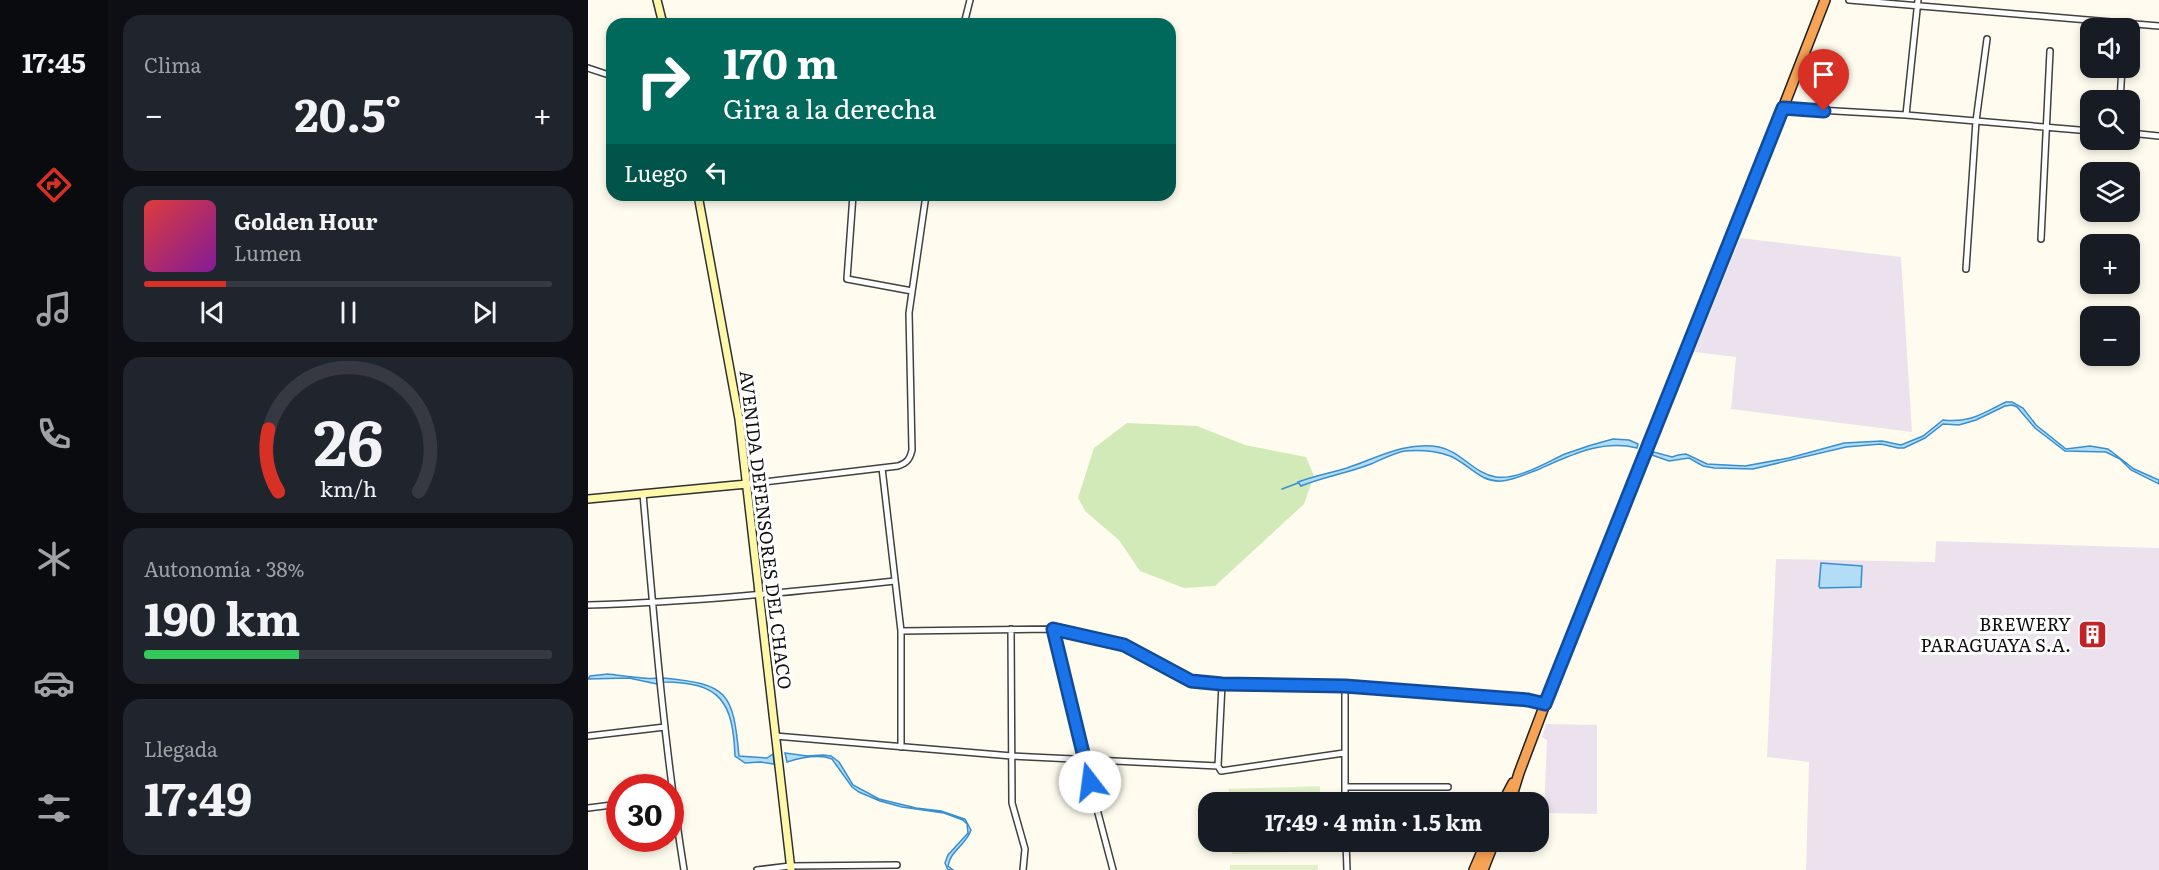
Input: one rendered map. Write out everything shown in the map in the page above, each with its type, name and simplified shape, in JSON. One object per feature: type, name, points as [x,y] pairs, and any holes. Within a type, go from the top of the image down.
[{"type":"highway","points":[[1513,792],[1545,704],[1824,0]]},
{"type":"highway","points":[[1508,792],[1518,773]]},
{"type":"highway","points":[[1474,870],[1482,852]]},
{"type":"highway","points":[[1483,870],[1490,852]]},
{"type":"main road","points":[[657,0],[662,18]]},
{"type":"main road","name":"AVENIDA DEFENSORES DEL CHACO","points":[[699,201],[739,419],[790,868]]},
{"type":"main road","points":[[588,500],[747,484]]},
{"type":"street","points":[[966,18],[970,0]]},
{"type":"street","points":[[1849,0],[1917,3],[2159,26]]},
{"type":"street","points":[[1906,115],[1917,3]]},
{"type":"street","points":[[1966,269],[1976,121],[1987,39]]},
{"type":"street","points":[[2041,239],[2050,51]]},
{"type":"street","points":[[588,68],[606,74]]},
{"type":"street","points":[[1783,108],[2080,129]]},
{"type":"street","points":[[2140,135],[2159,136]]},
{"type":"street","points":[[852,201],[847,279],[912,291]]},
{"type":"street","points":[[747,484],[882,468],[906,463],[911,458],[909,313],[924,201]]},
{"type":"street","points":[[882,468],[901,631],[901,747]]},
{"type":"street","points":[[643,494],[660,693],[670,774]]},
{"type":"street","points":[[588,605],[653,603],[758,595],[895,581]]},
{"type":"street","points":[[1011,629],[1012,803],[1025,849],[1023,870]]},
{"type":"street","points":[[901,631],[1053,629],[1124,645],[1191,681],[1222,684],[1345,686],[1528,700],[1545,704]]},
{"type":"street","points":[[1053,629],[1113,870]]},
{"type":"street","points":[[1222,684],[1218,766],[1221,771],[1344,753]]},
{"type":"street","points":[[1345,686],[1345,792]]},
{"type":"street","points":[[588,736],[665,726]]},
{"type":"street","points":[[775,736],[1012,756],[1218,766]]},
{"type":"street","points":[[1345,787],[1448,787]]},
{"type":"street","points":[[588,807],[606,805]]},
{"type":"street","points":[[681,852],[684,870]]},
{"type":"street","points":[[1346,852],[1347,870]]},
{"type":"street","points":[[757,870],[897,865]]},
{"type":"shaded area","points":[[1740,238],[1901,257],[1912,432],[1731,409],[1736,357],[1694,352]]},
{"type":"shaded area","points":[[1936,541],[2159,548],[2159,870],[1806,870],[1809,762],[1767,757],[1776,559],[1935,562]]},
{"type":"shaded area","points":[[1546,724],[1597,725],[1597,814],[1549,813],[1549,792],[1545,792],[1547,740],[1542,737]]},
{"type":"green space","points":[[1127,423],[1197,426],[1245,445],[1306,457],[1314,476],[1304,504],[1215,586],[1184,588],[1140,571],[1119,540],[1086,512],[1078,498],[1094,448]]},
{"type":"green space","points":[[1320,786],[1320,792],[1229,792],[1229,789]]},
{"type":"green space","points":[[1232,852],[1292,852],[1232,854]]},
{"type":"green space","points":[[1230,865],[1318,865],[1318,870],[1230,870]]},
{"type":"water","points":[[2006,402],[2012,402],[2023,408],[2036,425],[2066,449],[2090,446],[2108,449],[2134,469],[2159,480],[2159,484],[2131,470],[2120,459],[2106,452],[2065,451],[2035,428],[2017,407],[2012,405],[1959,425],[1943,424],[1925,438],[1904,448],[1881,444],[1846,447],[1753,469],[1714,468],[1703,466],[1689,458],[1669,461],[1652,455],[1654,452],[1672,457],[1686,454],[1707,464],[1745,466],[1789,458],[1844,443],[1882,441],[1901,445],[1923,436],[1943,420],[1969,419]]},
{"type":"water","points":[[1613,439],[1629,440],[1638,444],[1637,448],[1598,447],[1502,481],[1487,479],[1450,456],[1433,452],[1405,451],[1301,486],[1298,482],[1415,446],[1447,449],[1488,475],[1513,476],[1565,454]]},
{"type":"water","points":[[1821,563],[1862,566],[1861,587],[1820,588]]},
{"type":"water","points":[[608,674],[657,678],[657,684],[629,678],[588,679],[590,676]]},
{"type":"water","points":[[663,678],[685,680],[714,688],[723,695],[734,718],[739,756],[767,758],[773,754],[774,764],[745,763],[735,756],[731,721],[720,698],[698,686],[663,682]]},
{"type":"water","points":[[785,753],[831,756],[839,762],[853,785],[879,799],[916,808],[941,811],[965,819],[971,830],[949,861],[948,866],[953,870],[948,870],[945,863],[948,855],[968,833],[967,824],[963,820],[944,813],[902,807],[880,801],[852,787],[832,759],[815,757],[787,762]]},
{"type":"waterway","points":[[1282,489],[1298,483]]},
{"type":"place","name":"BREWERY PARAGUAYA S.A.","points":[[2092,635]]},
{"type":"route","points":[[1090,782],[1053,629],[1124,645],[1191,681],[1222,684],[1345,686],[1528,700],[1545,704],[1783,108],[1824,111]]}]
